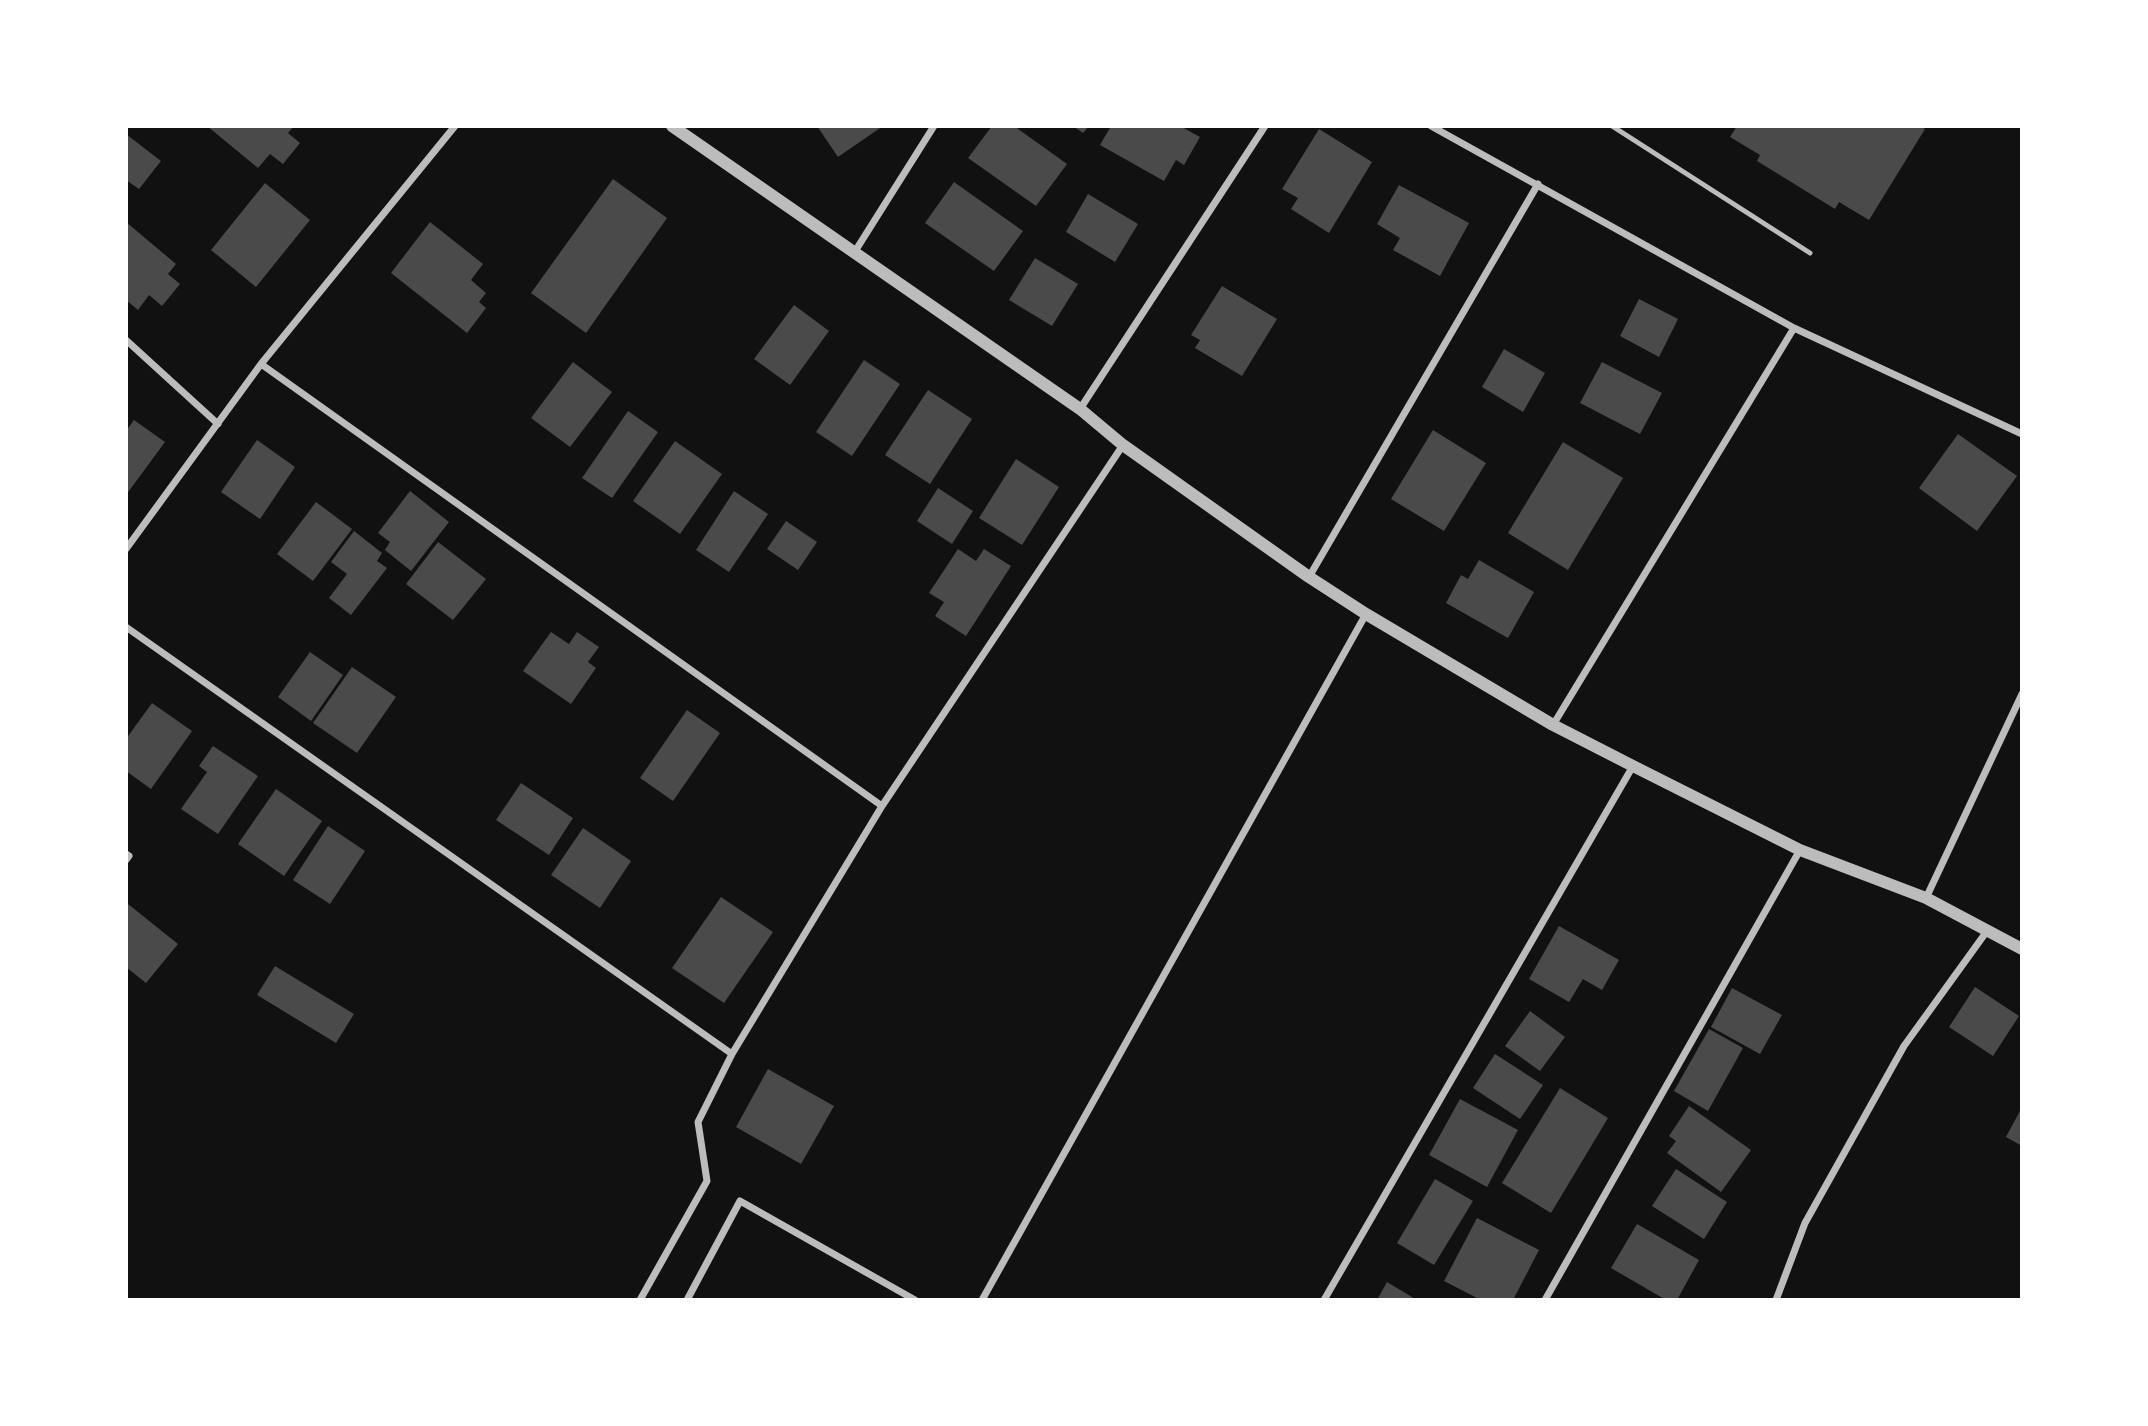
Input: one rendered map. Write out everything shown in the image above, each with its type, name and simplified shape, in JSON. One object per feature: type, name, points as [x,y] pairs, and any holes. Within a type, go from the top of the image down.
[{"type":"street","points":[[126,549],[261,365],[455,126]]},
{"type":"street","points":[[672,126],[1080,409],[1123,444],[1309,578],[1366,614],[1553,725],[1633,766],[1800,850],[1926,898],[2022,949]]},
{"type":"street","points":[[855,253],[934,126]]},
{"type":"street","points":[[1080,409],[1265,126]]},
{"type":"street","points":[[1431,126],[1794,328],[2022,433]]},
{"type":"street","points":[[1309,578],[1538,184]]},
{"type":"street","points":[[1553,725],[1794,328]]},
{"type":"street","points":[[126,340],[218,424]]},
{"type":"street","points":[[261,365],[882,806]]},
{"type":"street","points":[[640,1300],[708,1181],[698,1122],[732,1054],[882,806],[1123,444]]},
{"type":"street","points":[[982,1300],[1366,614]]},
{"type":"street","points":[[126,627],[732,1054]]},
{"type":"street","points":[[1926,898],[2022,694]]},
{"type":"street","points":[[1324,1300],[1633,766]]},
{"type":"street","points":[[1545,1300],[1800,850]]},
{"type":"street","points":[[126,854],[129,856],[126,860]]},
{"type":"street","points":[[1776,1300],[1805,1223],[1904,1046],[1987,930]]},
{"type":"street","points":[[687,1300],[740,1201],[915,1300]]},
{"type":"lane","points":[[1612,126],[1810,253]]},
{"type":"building","points":[[207,126],[294,126],[288,133],[300,143],[283,164],[270,154],[258,168]]},
{"type":"building","points":[[817,126],[883,126],[838,157]]},
{"type":"building","points":[[992,126],[1014,126],[1067,164],[1036,206],[968,158]]},
{"type":"building","points":[[1073,126],[1089,126],[1083,133]]},
{"type":"building","points":[[1111,126],[1180,126],[1200,137],[1184,165],[1176,160],[1164,181],[1100,145]]},
{"type":"building","points":[[1737,126],[1919,126],[1925,129],[1869,220],[1839,202],[1835,209],[1757,161],[1760,155],[1730,137]]},
{"type":"building","points":[[1319,129],[1372,162],[1329,233],[1291,209],[1298,198],[1282,189]]},
{"type":"building","points":[[126,134],[161,161],[139,189],[126,180]]},
{"type":"building","points":[[613,179],[667,218],[586,333],[531,293]]},
{"type":"building","points":[[954,182],[1023,231],[994,271],[925,223]]},
{"type":"building","points":[[265,183],[310,220],[256,287],[211,250]]},
{"type":"building","points":[[1399,185],[1469,223],[1440,276],[1393,250],[1400,238],[1377,224]]},
{"type":"building","points":[[1088,194],[1138,224],[1115,262],[1066,232]]},
{"type":"building","points":[[126,222],[176,264],[168,274],[180,284],[162,306],[149,295],[138,310],[126,300]]},
{"type":"building","points":[[430,222],[483,264],[471,280],[486,293],[479,302],[486,308],[467,333],[391,273]]},
{"type":"building","points":[[1035,258],[1078,284],[1052,326],[1009,300]]},
{"type":"building","points":[[1222,286],[1277,319],[1242,376],[1195,348],[1200,340],[1191,335]]},
{"type":"building","points":[[1639,299],[1678,319],[1659,357],[1620,336]]},
{"type":"building","points":[[794,305],[829,331],[790,385],[754,359]]},
{"type":"building","points":[[1504,349],[1545,373],[1523,412],[1482,387]]},
{"type":"building","points":[[864,360],[900,384],[852,456],[816,432]]},
{"type":"building","points":[[573,362],[612,392],[570,447],[531,418]]},
{"type":"building","points":[[1602,362],[1662,393],[1640,434],[1580,403]]},
{"type":"building","points":[[928,390],[972,419],[930,484],[885,455]]},
{"type":"building","points":[[628,411],[658,432],[612,498],[582,478]]},
{"type":"building","points":[[134,420],[165,442],[126,495],[126,431]]},
{"type":"building","points":[[1433,430],[1486,463],[1444,531],[1391,499]]},
{"type":"building","points":[[1958,434],[2017,476],[1977,531],[1919,488]]},
{"type":"building","points":[[257,440],[295,467],[260,519],[221,492]]},
{"type":"building","points":[[675,441],[722,474],[680,534],[633,501]]},
{"type":"building","points":[[1563,442],[1623,478],[1568,570],[1508,533]]},
{"type":"building","points":[[1016,459],[1059,487],[1022,545],[979,518]]},
{"type":"building","points":[[938,488],[973,511],[952,544],[917,521]]},
{"type":"building","points":[[410,491],[449,522],[411,571],[385,550],[390,542],[378,533]]},
{"type":"building","points":[[734,491],[768,514],[729,572],[696,550]]},
{"type":"building","points":[[316,502],[352,529],[313,581],[277,554]]},
{"type":"building","points":[[786,521],[817,542],[798,570],[767,549]]},
{"type":"building","points":[[354,531],[382,553],[377,561],[387,568],[351,615],[329,598],[347,574],[331,562]]},
{"type":"building","points":[[438,542],[486,579],[453,620],[406,584]]},
{"type":"building","points":[[958,549],[976,561],[984,549],[1011,566],[966,636],[935,616],[944,602],[929,593]]},
{"type":"building","points":[[1479,560],[1534,592],[1508,638],[1446,603],[1461,575],[1468,579]]},
{"type":"building","points":[[551,632],[569,644],[577,632],[599,647],[588,662],[596,668],[571,704],[523,671]]},
{"type":"building","points":[[310,652],[343,675],[311,721],[278,697]]},
{"type":"building","points":[[352,667],[396,697],[357,753],[313,723]]},
{"type":"building","points":[[152,703],[192,731],[151,789],[126,771],[126,739]]},
{"type":"building","points":[[687,710],[720,733],[673,801],[640,778]]},
{"type":"building","points":[[213,746],[258,776],[218,834],[181,809],[207,772],[199,766]]},
{"type":"building","points":[[521,783],[573,818],[549,855],[496,820]]},
{"type":"building","points":[[276,789],[322,821],[284,876],[238,844]]},
{"type":"building","points":[[328,826],[365,851],[330,904],[293,880]]},
{"type":"building","points":[[583,828],[631,861],[600,908],[551,875]]},
{"type":"building","points":[[721,897],[773,932],[724,1003],[672,968]]},
{"type":"building","points":[[128,904],[178,944],[146,983],[126,967]]},
{"type":"building","points":[[1559,926],[1619,960],[1602,990],[1583,979],[1569,1002],[1529,979]]},
{"type":"building","points":[[275,966],[354,1014],[336,1043],[257,995]]},
{"type":"building","points":[[1975,987],[2019,1016],[1993,1056],[1949,1027]]},
{"type":"building","points":[[1732,988],[1782,1015],[1760,1054],[1711,1027]]},
{"type":"building","points":[[1530,1011],[1565,1037],[1540,1071],[1505,1046]]},
{"type":"building","points":[[1709,1029],[1743,1048],[1708,1111],[1674,1091]]},
{"type":"building","points":[[1495,1054],[1543,1085],[1520,1119],[1473,1088]]},
{"type":"building","points":[[768,1069],[834,1106],[801,1164],[736,1127]]},
{"type":"building","points":[[1560,1088],[1608,1118],[1551,1213],[1502,1183]]},
{"type":"building","points":[[1460,1099],[1518,1130],[1487,1187],[1429,1155]]},
{"type":"building","points":[[1689,1106],[1751,1150],[1721,1192],[1667,1153],[1676,1141],[1669,1136]]},
{"type":"building","points":[[2022,1107],[2022,1146],[2006,1137]]},
{"type":"building","points":[[1676,1169],[1727,1202],[1704,1239],[1652,1206]]},
{"type":"building","points":[[1435,1179],[1473,1201],[1434,1265],[1397,1243]]},
{"type":"building","points":[[1477,1218],[1539,1250],[1513,1300],[1481,1300],[1444,1281]]},
{"type":"building","points":[[1637,1224],[1699,1260],[1677,1300],[1666,1300],[1611,1268]]},
{"type":"building","points":[[1387,1282],[1417,1300],[1377,1300]]}]
